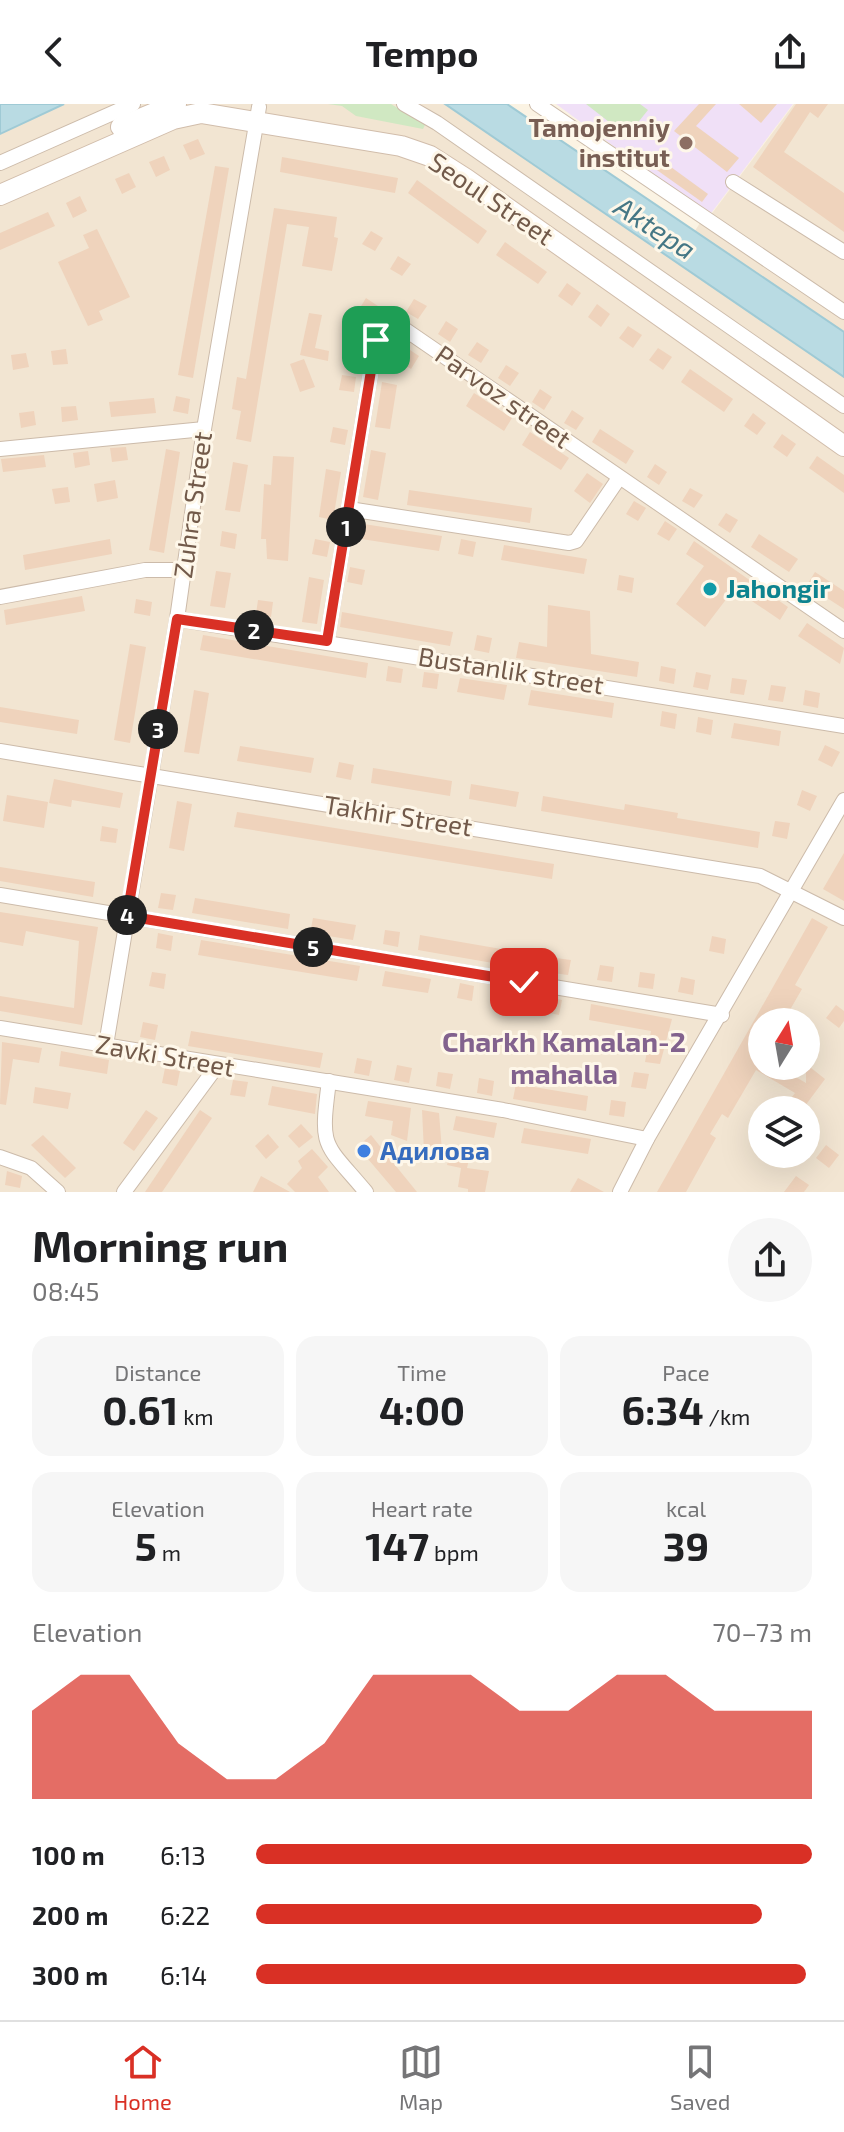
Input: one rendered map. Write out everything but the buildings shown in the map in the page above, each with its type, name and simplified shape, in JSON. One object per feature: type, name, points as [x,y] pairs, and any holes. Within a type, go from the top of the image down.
[{"type":"main road","name":"Seoul Street","points":[[237,104],[258,114],[390,143],[436,159],[844,446]]},
{"type":"main road","name":"Seoul Street","points":[[0,195],[173,119],[188,107]]},
{"type":"main road","name":"Seoul Street","points":[[0,181],[188,107],[394,132],[441,147],[844,429]]},
{"type":"street","points":[[0,163],[133,104]]},
{"type":"street","points":[[404,104],[450,132],[844,406]]},
{"type":"street","points":[[537,104],[844,312]]},
{"type":"street","name":"Zuhra Street","points":[[106,1045],[177,619],[204,429],[258,114]]},
{"type":"street","points":[[733,182],[844,252]]},
{"type":"street","name":"Parvoz street","points":[[327,641],[376,340],[390,324],[397,324],[844,631]]},
{"type":"street","points":[[0,449],[204,429]]},
{"type":"street","points":[[349,509],[569,543],[576,541],[619,478]]},
{"type":"street","points":[[0,597],[145,570],[184,570]]},
{"type":"street","name":"Bustanlik street","points":[[177,619],[844,726]]},
{"type":"street","name":"Takhir Street","points":[[0,751],[760,876],[844,918]]},
{"type":"street","points":[[620,1192],[647,1139],[722,1015],[844,800]]},
{"type":"street","points":[[0,895],[722,1015]]},
{"type":"street","name":"Zavki Street","points":[[0,1028],[217,1066],[329,1081],[647,1139]]},
{"type":"street","points":[[124,1192],[217,1066]]},
{"type":"street","points":[[329,1081],[323,1132],[326,1144],[366,1192]]},
{"type":"street","points":[[0,1157],[31,1168],[58,1192]]},
{"type":"shaded area","name":"Charkh Kamalan-2 mahalla","points":[[57,104],[458,104],[680,255],[703,218],[844,312],[844,1192],[0,1192],[0,131]]},
{"type":"shaded area","name":"Tamojenniy institut","points":[[556,104],[793,104],[709,216]]},
{"type":"shaded area","points":[[794,104],[844,104],[844,306],[710,216]]},
{"type":"green space","points":[[328,104],[391,104],[425,125],[423,129],[356,116],[342,106]]},
{"type":"green space","points":[[586,104],[640,104],[648,110],[627,136]]},
{"type":"water","points":[[0,104],[64,104],[0,134]]},
{"type":"water","name":"Aktepa","points":[[445,104],[507,104],[844,332],[844,377]]},
{"type":"place","name":"Tamojenniy institut","points":[[686,143]]},
{"type":"place","name":"Jahongir","points":[[710,589]]},
{"type":"place","name":"Адилова","points":[[364,1151]]},
{"type":"district","name":"Charkh Kamalan-2 mahalla","points":[[564,1058]]},
{"type":"route","points":[[376,340],[327,641],[177,619],[127,916],[524,982]]}]
